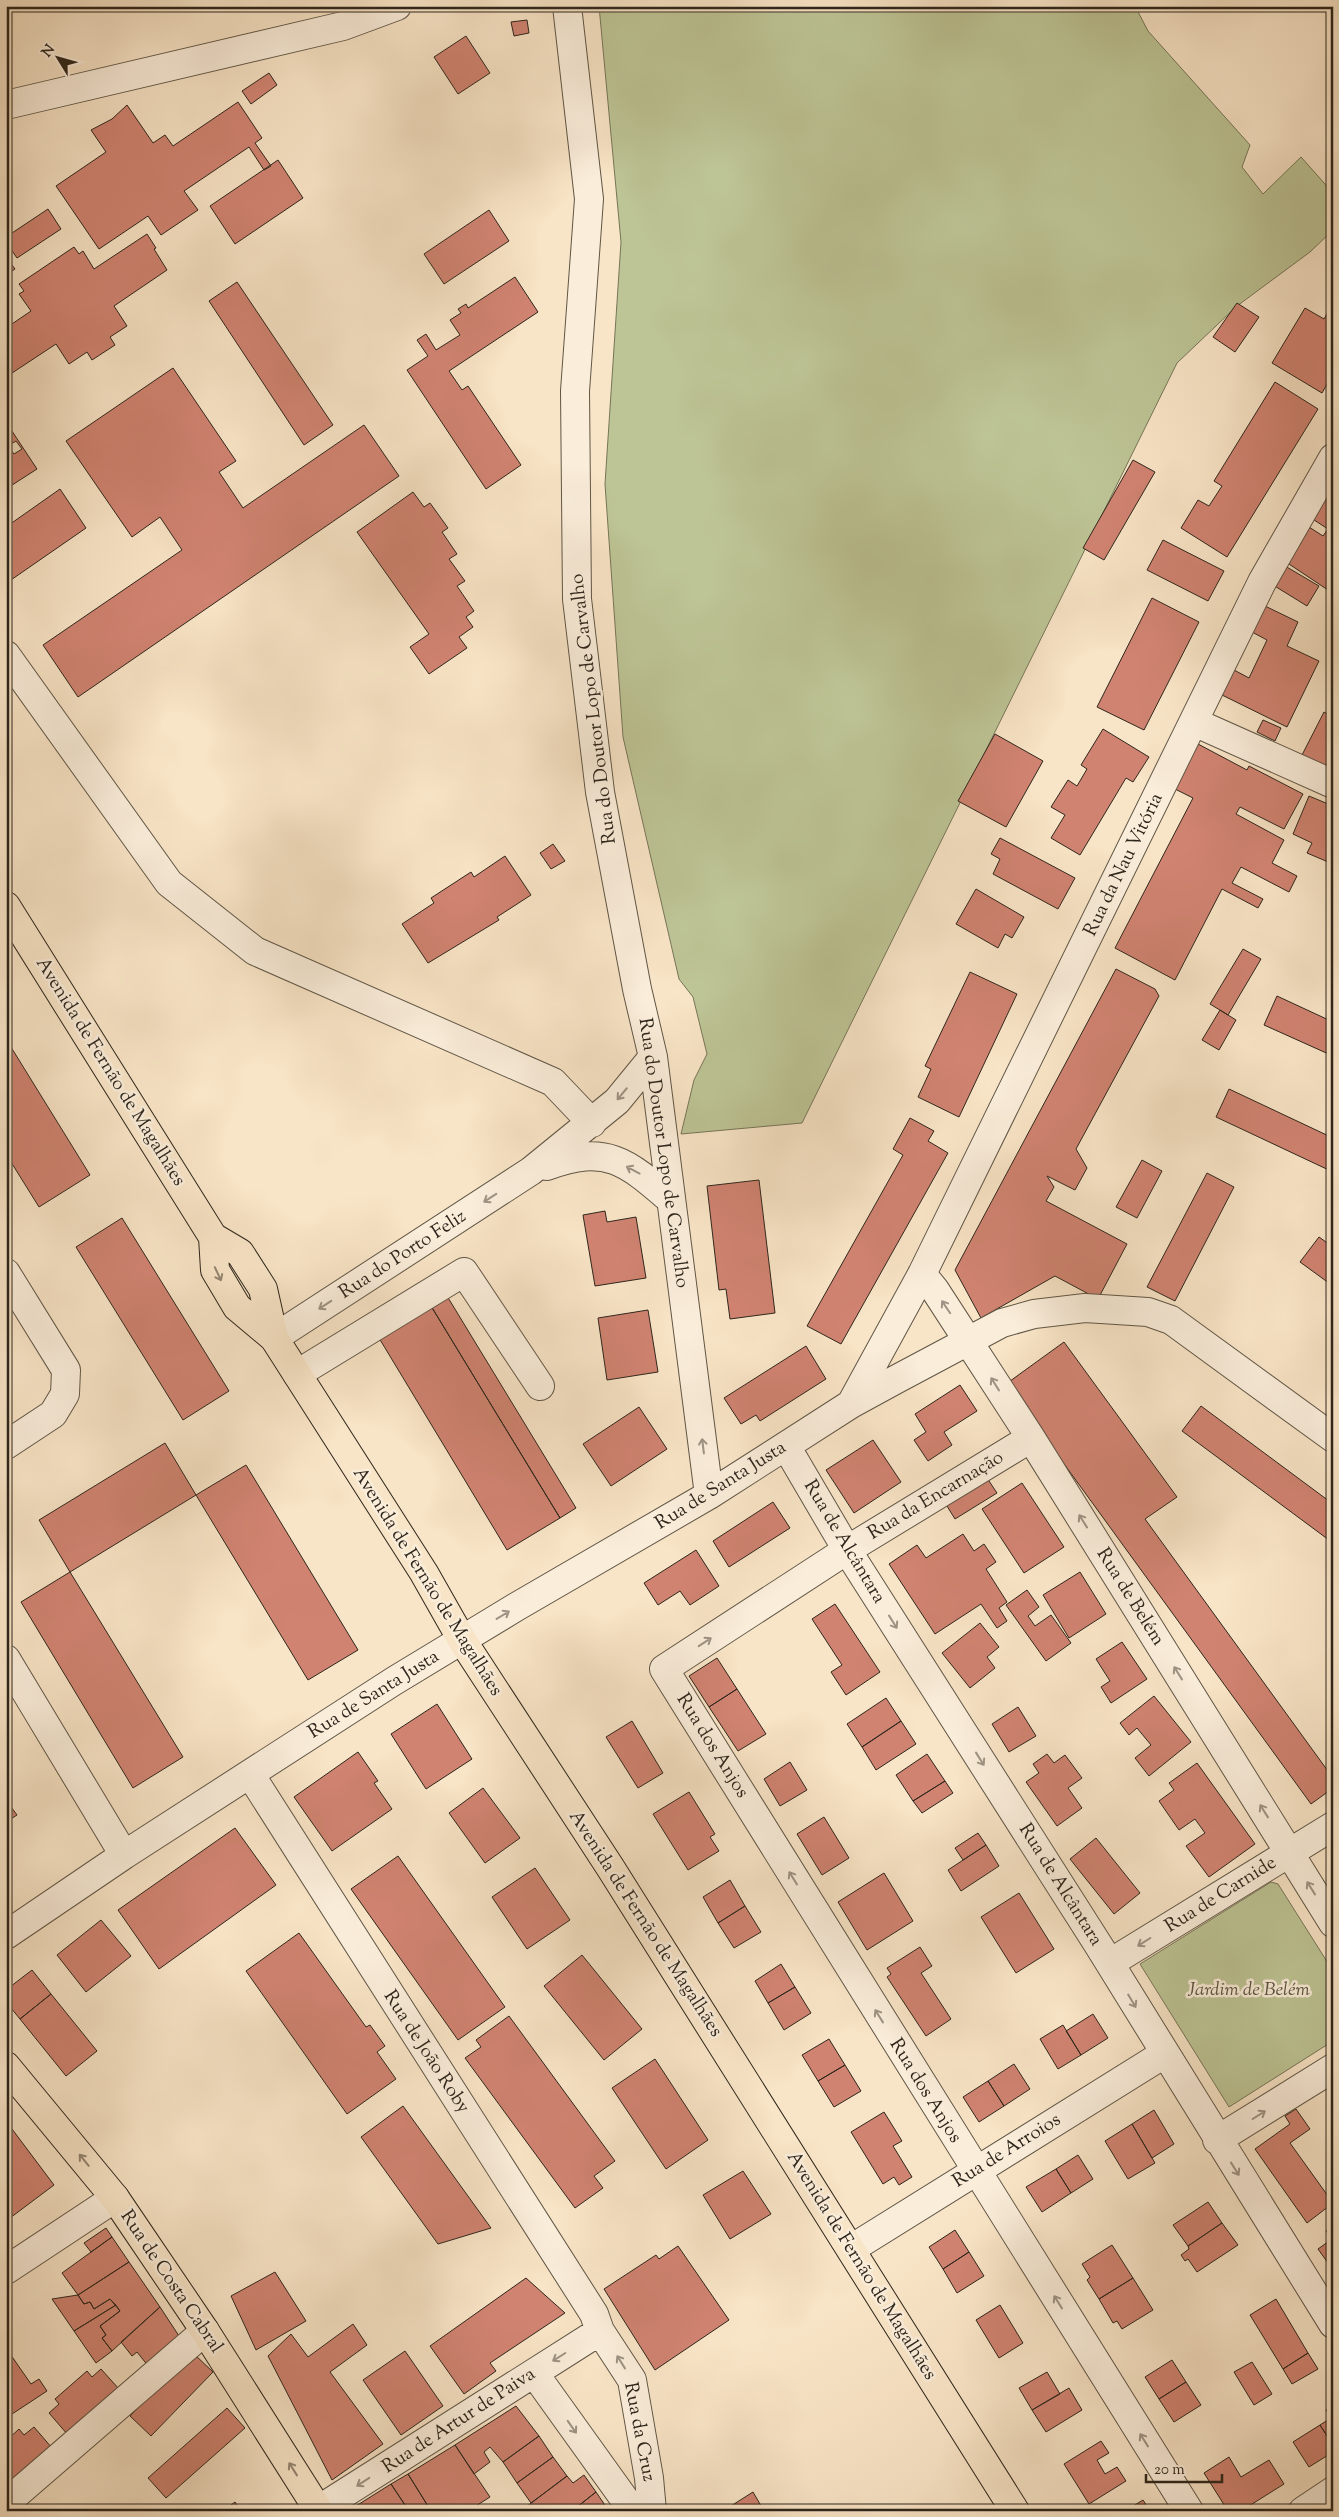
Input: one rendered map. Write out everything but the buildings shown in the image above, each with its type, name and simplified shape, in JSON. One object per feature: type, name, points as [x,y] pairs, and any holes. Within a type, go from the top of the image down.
[{"type":"main road","name":"Avenida de Fernão de Magalhães","points":[[6,906],[213,1237],[214,1270],[237,1307],[274,1338],[424,1573],[462,1640],[610,1867],[1015,2511]]},
{"type":"main road","name":"Rua de Costa Cabral","points":[[6,2066],[114,2198],[205,2331],[319,2510]]},
{"type":"street","points":[[6,105],[343,26],[397,6]]},
{"type":"street","name":"Rua do Doutor Lopo de Carvalho","points":[[567,6],[589,199],[575,391],[577,599],[600,792],[637,989],[653,1057],[709,1495]]},
{"type":"street","name":"Rua da Nau Vitória","points":[[922,1274],[1262,582],[1333,458]]},
{"type":"street","points":[[6,655],[169,883],[255,952],[553,1082],[592,1123]]},
{"type":"street","points":[[1194,722],[1333,784]]},
{"type":"street","name":"Rua do Porto Feliz","points":[[274,1338],[531,1171],[592,1123],[617,1100],[653,1057]]},
{"type":"street","name":"Rua do Porto Feliz","points":[[531,1171],[572,1156],[600,1155],[637,1170],[671,1200]]},
{"type":"street","points":[[297,1374],[464,1272],[540,1386]]},
{"type":"street","points":[[6,1273],[66,1370],[65,1394],[53,1414],[6,1445]]},
{"type":"street","name":"Rua de Belém","points":[[922,1274],[969,1341],[1031,1438],[1333,1923]]},
{"type":"street","name":"Rua de Santa Justa","points":[[851,1404],[922,1274]]},
{"type":"street","name":"Rua de Santa Justa","points":[[6,1935],[124,1855],[462,1640],[709,1495],[851,1404],[1002,1323],[1034,1314],[1085,1308],[1148,1312],[1171,1320],[1333,1438]]},
{"type":"street","name":"Rua da Encarnação","points":[[664,1669],[848,1550],[1031,1438]]},
{"type":"street","name":"Rua de Alcântara","points":[[786,1446],[848,1550],[1110,1963],[1164,2054],[1333,2324]]},
{"type":"street","points":[[6,1659],[124,1855]]},
{"type":"street","name":"Rua dos Anjos","points":[[664,1669],[975,2171],[1189,2511]]},
{"type":"street","name":"Rua de João Roby","points":[[250,1774],[594,2314],[600,2331]]},
{"type":"street","name":"Rua de Carnide","points":[[1110,1963],[1333,1826]]},
{"type":"street","name":"Rua de Arroios","points":[[851,2249],[1164,2054]]},
{"type":"street","points":[[1218,2140],[1333,2068]]},
{"type":"street","points":[[6,2270],[114,2198]]},
{"type":"street","points":[[6,2503],[205,2331]]},
{"type":"street","name":"Rua de Artur de Paiva","points":[[319,2510],[600,2331]]},
{"type":"street","name":"Rua da Cruz","points":[[600,2331],[632,2380],[650,2478],[652,2511]]},
{"type":"street","name":"Rua da Cruz","points":[[534,2373],[633,2511]]},
{"type":"street","points":[[1302,2511],[1333,2491]]},
{"type":"green space","points":[[599,6],[1135,6],[1148,31],[1250,145],[1242,167],[1263,194],[1301,157],[1333,193],[1333,230],[1310,252],[1237,306],[1177,363],[802,1123],[681,1134],[694,1080],[707,1054],[693,997],[679,979],[623,737],[605,484],[621,242]]},
{"type":"green space","name":"Jardim de Belém","points":[[1271,1882],[1278,1884],[1333,1971],[1333,2041],[1229,2107],[1140,1964]]}]
